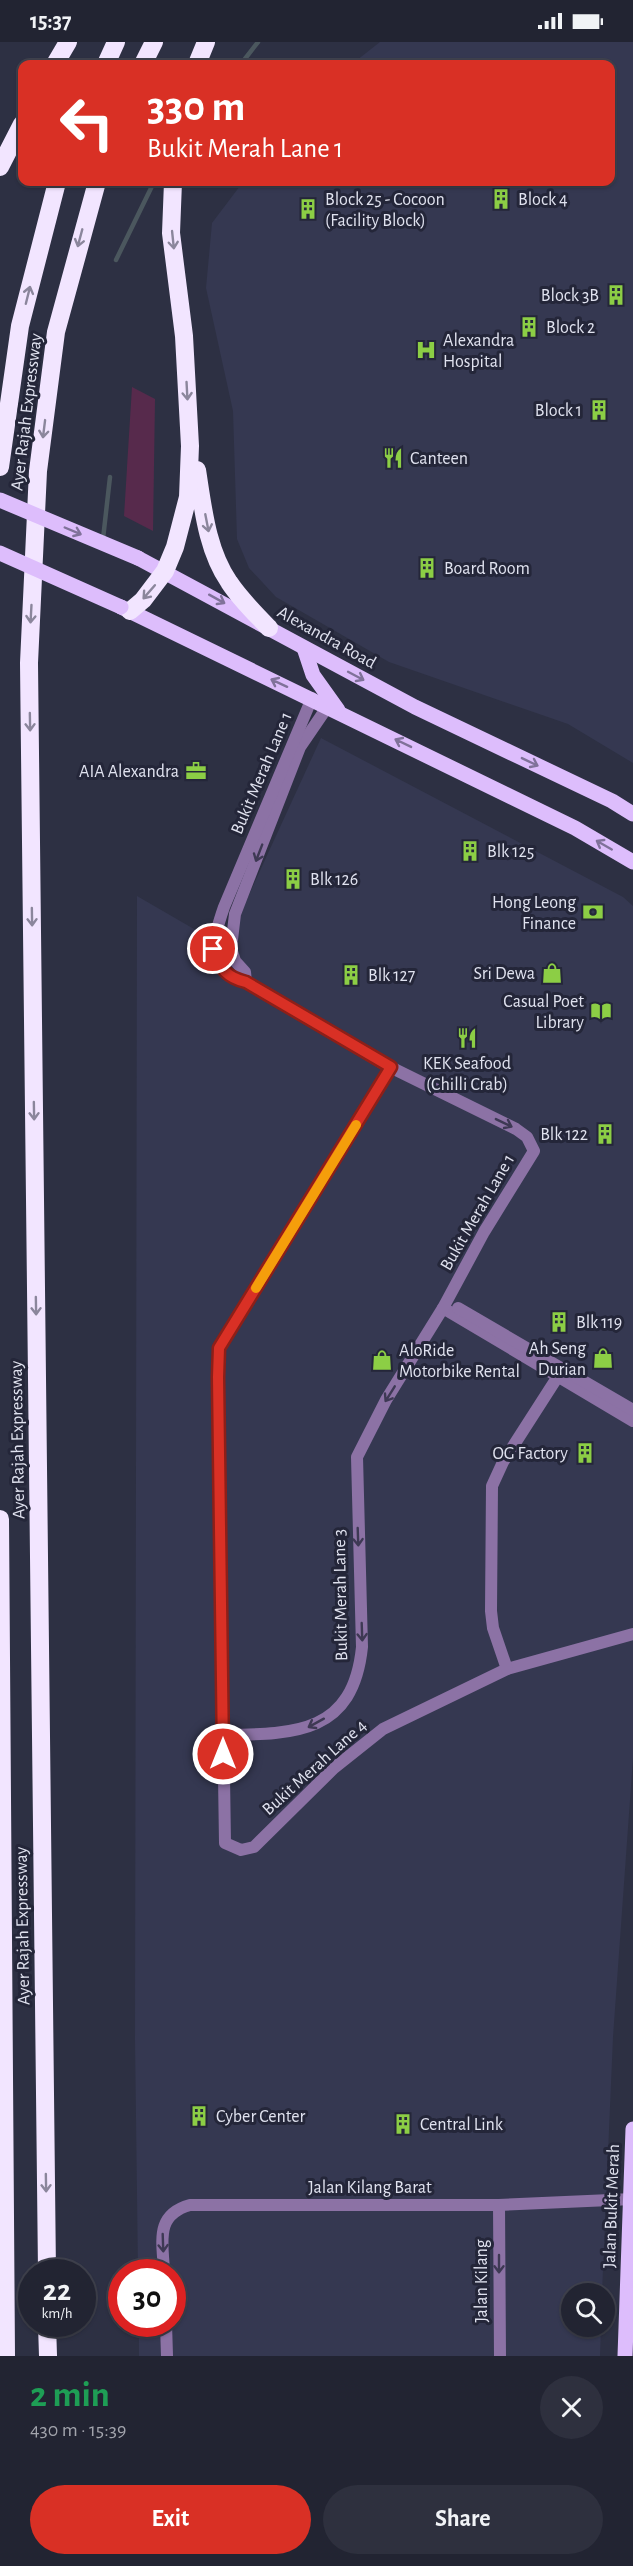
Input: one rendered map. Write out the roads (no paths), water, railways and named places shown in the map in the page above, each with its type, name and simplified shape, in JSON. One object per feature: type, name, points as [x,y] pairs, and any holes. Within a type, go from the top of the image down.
[{"type":"highway","points":[[57,60],[68,42]]},
{"type":"highway","points":[[108,60],[116,42]]},
{"type":"highway","points":[[145,60],[154,42]]},
{"type":"highway","points":[[0,167],[18,132]]},
{"type":"highway","name":"Ayer Rajah Expressway","points":[[0,467],[20,326],[56,186]]},
{"type":"highway","name":"Ayer Rajah Expressway","points":[[47,2259],[29,663],[38,471],[56,332],[96,186]]},
{"type":"highway","points":[[125,609],[143,600],[165,571],[184,519],[190,480],[184,336],[171,233],[172,186]]},
{"type":"highway","points":[[190,446],[195,453],[209,533],[219,564],[243,600],[269,628]]},
{"type":"highway","name":"Ayer Rajah Expressway","points":[[0,1519],[6,2356]]},
{"type":"highway","points":[[47,2337],[48,2356]]},
{"type":"main road","name":"Alexandra Road","points":[[0,500],[165,571],[415,707],[612,801],[633,814]]},
{"type":"main road","points":[[0,554],[125,609],[312,698],[575,828],[633,862]]},
{"type":"main road","points":[[304,648],[313,675],[333,709]]},
{"type":"main road","name":"Jalan Bukit Merah","points":[[625,2356],[633,2129]]},
{"type":"street","name":"Bukit Merah Lane 1","points":[[312,698],[214,935],[213,949],[216,961],[233,979],[246,982],[391,1067],[516,1129],[527,1137],[534,1151],[484,1232],[445,1305]]},
{"type":"street","name":"Bukit Merah Lane 1","points":[[246,982],[246,972],[235,961],[231,948],[235,914],[300,747],[333,709]]},
{"type":"street","points":[[223,1735],[219,1348],[391,1067]]},
{"type":"street","points":[[445,1305],[560,1373],[633,1421]]},
{"type":"street","name":"Bukit Merah Lane 3","points":[[223,1735],[273,1734],[303,1729],[329,1715],[351,1693],[360,1666],[362,1647],[357,1457],[386,1400],[445,1305]]},
{"type":"street","points":[[560,1373],[633,1410]]},
{"type":"street","points":[[507,1669],[493,1628],[491,1611],[492,1486],[503,1462],[560,1373]]},
{"type":"street","name":"Bukit Merah Lane 4","points":[[223,1735],[225,1843],[231,1848],[247,1850],[263,1839],[334,1768],[383,1729],[507,1669],[633,1634]]},
{"type":"street","name":"Jalan Kilang Barat","points":[[163,2259],[162,2232],[170,2215],[178,2208],[190,2205],[499,2205],[632,2199]]},
{"type":"street","name":"Jalan Kilang","points":[[499,2205],[500,2356]]},
{"type":"street","points":[[166,2337],[167,2356]]},
{"type":"waterway","points":[[244,60],[258,42]]},
{"type":"waterway","points":[[116,260],[152,186]]},
{"type":"waterway","points":[[103,539],[110,477]]},
{"type":"place","name":"Block 4","points":[[501,199]]},
{"type":"place","name":"Block 25 - Cocoon (Facility Block)","points":[[308,209]]},
{"type":"place","name":"Block 3B","points":[[616,295]]},
{"type":"place","name":"Block 2","points":[[529,327]]},
{"type":"place","name":"Alexandra Hospital","points":[[426,350]]},
{"type":"place","name":"Block 1","points":[[599,410]]},
{"type":"place","name":"Canteen","points":[[393,458]]},
{"type":"place","name":"Board Room","points":[[427,568]]},
{"type":"place","name":"AIA Alexandra","points":[[196,771]]},
{"type":"place","name":"Blk 125","points":[[470,851]]},
{"type":"place","name":"Blk 126","points":[[293,879]]},
{"type":"place","name":"Hong Leong Finance","points":[[593,912]]},
{"type":"place","name":"Sri Dewa","points":[[552,973]]},
{"type":"place","name":"Blk 127","points":[[351,975]]},
{"type":"place","name":"Casual Poet Library","points":[[601,1011]]},
{"type":"place","name":"KEK Seafood (Chilli Crab)","points":[[467,1038]]},
{"type":"place","name":"Blk 122","points":[[605,1134]]},
{"type":"place","name":"Blk 119","points":[[559,1322]]},
{"type":"place","name":"Ah Seng Durian","points":[[603,1358]]},
{"type":"place","name":"AloRide Motorbike Rental","points":[[382,1360]]},
{"type":"place","name":"OG Factory","points":[[585,1453]]},
{"type":"place","name":"Cyber Center","points":[[199,2116]]},
{"type":"place","name":"Central Link","points":[[403,2124]]}]
